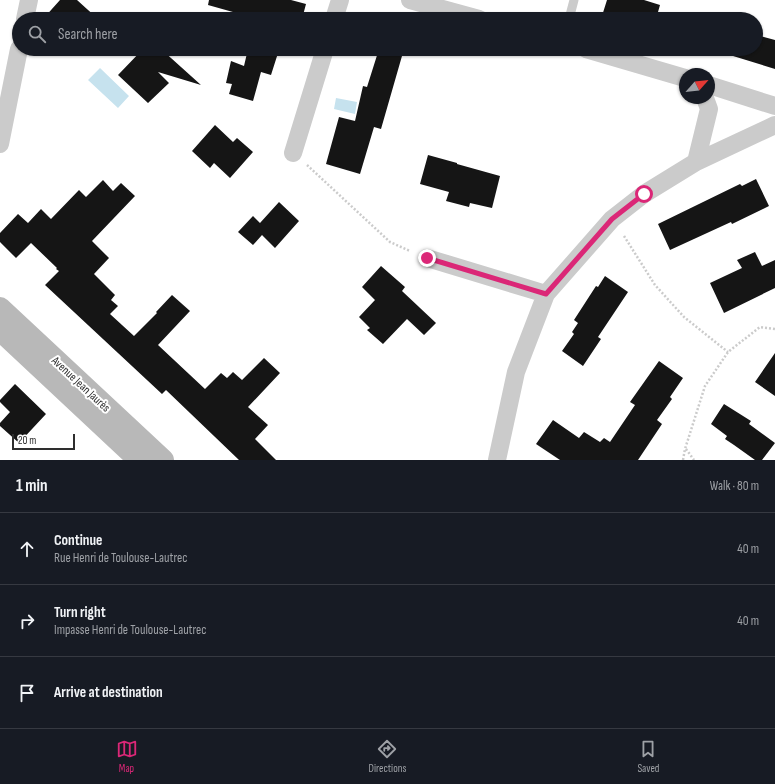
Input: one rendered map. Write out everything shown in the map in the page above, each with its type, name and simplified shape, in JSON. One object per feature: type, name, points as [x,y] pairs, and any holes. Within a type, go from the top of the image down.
[{"type":"main road","name":"Avenue Jean Jaurès","points":[[0,308],[163,460]]},
{"type":"main road","name":"Avenue Jean Jaurès","points":[[0,330],[139,460]]},
{"type":"street","points":[[26,12],[29,0]]},
{"type":"street","points":[[336,12],[340,0]]},
{"type":"street","points":[[410,0],[454,12]]},
{"type":"street","points":[[0,144],[18,56]]},
{"type":"street","points":[[293,153],[323,56]]},
{"type":"street","points":[[610,56],[679,76]]},
{"type":"street","points":[[715,87],[775,106]]},
{"type":"street","points":[[696,162],[709,109],[707,104]]},
{"type":"street","points":[[497,460],[516,372],[546,294],[612,219],[644,194],[696,162],[775,125]]},
{"type":"street","points":[[427,258],[546,294]]},
{"type":"lane","points":[[571,12],[574,0]]},
{"type":"path","points":[[293,153],[390,242],[427,258]]},
{"type":"path","points":[[612,219],[655,284],[684,317],[728,352]]},
{"type":"path","points":[[683,460],[685,449],[705,386],[728,352],[760,327],[775,328]]},
{"type":"path","points":[[685,449],[694,460]]},
{"type":"water","points":[[100,68],[129,96],[118,108],[88,80]]},
{"type":"water","points":[[336,98],[357,102],[355,114],[334,109]]},
{"type":"building","points":[[60,0],[77,0],[90,12],[49,12]]},
{"type":"building","points":[[209,0],[291,0],[306,4],[304,12],[233,12],[208,5]]},
{"type":"building","points":[[607,0],[644,0],[660,5],[658,12],[603,12]]},
{"type":"building","points":[[763,37],[775,40],[775,69],[733,56],[763,56]]},
{"type":"building","points":[[136,56],[169,56],[201,85],[158,72],[169,83],[148,103],[118,75]]},
{"type":"building","points":[[246,56],[277,56],[271,75],[261,72],[253,101],[229,94],[232,84],[226,83],[231,61],[244,66]]},
{"type":"building","points":[[377,56],[402,56],[381,129],[374,127],[360,174],[326,164],[339,117],[355,121],[363,86],[367,87]]},
{"type":"building","points":[[215,125],[233,142],[237,138],[253,152],[230,178],[214,163],[210,168],[192,151]]},
{"type":"building","points":[[428,155],[500,176],[492,208],[470,203],[469,207],[446,201],[449,192],[420,184]]},
{"type":"building","points":[[756,179],[769,206],[732,224],[731,222],[670,250],[658,224],[740,184],[742,186]]},
{"type":"building","points":[[103,180],[113,191],[121,183],[135,196],[92,241],[109,258],[94,274],[115,295],[111,300],[118,306],[110,314],[134,336],[157,313],[156,312],[172,295],[190,311],[158,345],[205,389],[221,373],[227,378],[233,372],[242,380],[264,358],[280,373],[248,407],[268,425],[255,439],[276,460],[239,460],[166,390],[162,394],[45,285],[59,271],[31,243],[16,258],[0,242],[0,233],[18,214],[28,223],[41,209],[51,219],[79,190],[86,197]]},
{"type":"building","points":[[279,202],[299,221],[275,248],[262,235],[253,245],[238,232],[253,216],[260,223]]},
{"type":"building","points":[[755,252],[762,266],[775,260],[775,288],[724,313],[710,283],[742,268],[737,260]]},
{"type":"building","points":[[381,266],[405,287],[402,291],[436,323],[424,335],[407,319],[383,344],[367,330],[370,328],[359,317],[375,300],[362,287]]},
{"type":"building","points":[[605,276],[628,292],[598,337],[601,339],[583,366],[562,351],[574,334],[572,332],[578,323],[574,320],[596,286],[598,287]]},
{"type":"building","points":[[775,353],[775,396],[755,382]]},
{"type":"building","points":[[659,361],[683,378],[670,397],[672,399],[657,420],[662,424],[638,460],[560,460],[536,444],[553,420],[579,438],[584,432],[600,442],[604,438],[610,442],[635,405],[630,402]]},
{"type":"building","points":[[15,384],[46,414],[19,443],[0,426],[0,423],[10,412],[0,402],[0,400]]},
{"type":"building","points":[[724,404],[751,421],[749,424],[775,443],[762,460],[755,460],[725,439],[727,436],[711,424]]},
{"type":"route","points":[[427,258],[546,294],[612,219],[644,194]]}]
